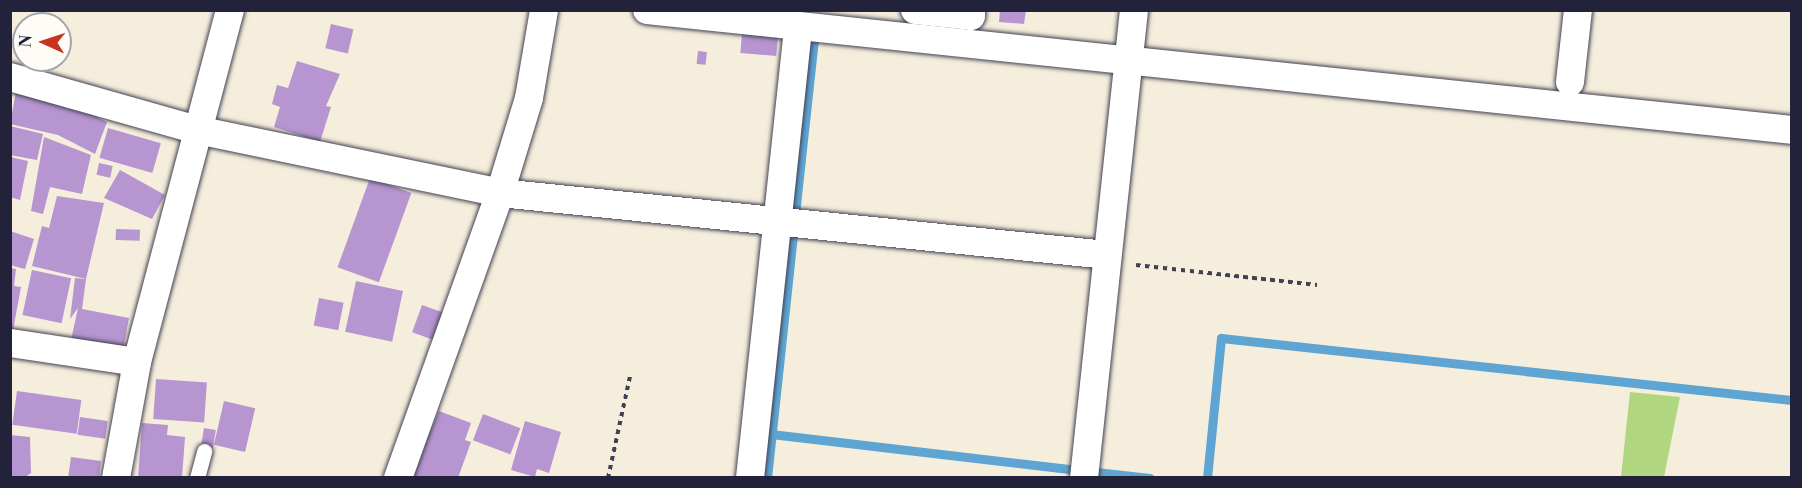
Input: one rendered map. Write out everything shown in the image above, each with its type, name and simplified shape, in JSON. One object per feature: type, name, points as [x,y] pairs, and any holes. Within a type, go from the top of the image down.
[{"type":"street","points":[[116,477],[137,362],[197,130],[231,10]]},
{"type":"street","points":[[398,477],[500,193],[529,98],[544,10]]},
{"type":"street","points":[[647,10],[1791,130]]},
{"type":"street","points":[[915,10],[971,16],[971,10]]},
{"type":"street","points":[[1084,477],[1134,10]]},
{"type":"street","points":[[1570,81],[1578,10]]},
{"type":"street","points":[[750,477],[798,27]]},
{"type":"street","points":[[10,77],[197,130],[500,193],[1107,258]]},
{"type":"street","points":[[10,343],[137,362]]},
{"type":"lane","points":[[197,477],[204,451]]},
{"type":"path","points":[[1107,258],[1317,285]]},
{"type":"path","points":[[608,477],[630,376]]},
{"type":"green space","points":[[1630,392],[1680,397],[1664,477],[1621,477]]},
{"type":"building","points":[[1000,10],[1026,10],[1024,24],[999,22]]},
{"type":"building","points":[[331,24],[353,29],[348,54],[325,48]]},
{"type":"building","points":[[742,34],[778,37],[776,56],[740,53]]},
{"type":"building","points":[[698,51],[707,52],[706,65],[697,64]]},
{"type":"building","points":[[297,61],[340,74],[326,106],[331,107],[320,142],[274,127],[280,107],[272,104],[277,85],[288,88]]},
{"type":"building","points":[[16,91],[69,104],[107,122],[95,154],[58,135],[10,124]]},
{"type":"building","points":[[10,126],[43,134],[37,160],[10,155]]},
{"type":"building","points":[[108,128],[161,143],[152,173],[99,158]]},
{"type":"building","points":[[44,137],[91,155],[82,194],[50,187],[43,214],[31,211]]},
{"type":"building","points":[[10,157],[28,161],[20,200],[10,197]]},
{"type":"building","points":[[99,163],[113,166],[110,178],[97,175]]},
{"type":"building","points":[[120,170],[165,195],[152,219],[104,198]]},
{"type":"building","points":[[370,178],[411,193],[379,282],[338,267]]},
{"type":"building","points":[[57,196],[104,203],[86,279],[32,266],[42,226],[49,228]]},
{"type":"building","points":[[116,229],[140,230],[140,241],[116,240]]},
{"type":"building","points":[[10,231],[34,239],[25,269],[10,265]]},
{"type":"building","points":[[10,268],[16,269],[14,286],[21,287],[12,336]]},
{"type":"building","points":[[32,270],[71,278],[62,323],[22,315]]},
{"type":"building","points":[[75,278],[86,279],[82,309],[129,318],[123,350],[71,340],[78,308],[70,319]]},
{"type":"building","points":[[356,281],[403,291],[392,342],[345,332]]},
{"type":"building","points":[[319,298],[344,303],[338,330],[314,325]]},
{"type":"building","points":[[422,305],[444,313],[434,340],[412,332]]},
{"type":"building","points":[[156,379],[207,383],[204,422],[153,419]]},
{"type":"building","points":[[17,391],[81,400],[77,434],[12,425]]},
{"type":"building","points":[[224,401],[255,408],[245,452],[214,445]]},
{"type":"building","points":[[439,411],[471,423],[465,440],[471,442],[458,478],[410,476]]},
{"type":"building","points":[[483,414],[520,428],[510,454],[473,440]]},
{"type":"building","points":[[80,417],[108,421],[105,439],[77,435]]},
{"type":"building","points":[[525,421],[561,432],[549,473],[537,469],[535,477],[511,470]]},
{"type":"building","points":[[142,423],[168,425],[167,435],[185,437],[182,478],[138,478]]},
{"type":"building","points":[[204,428],[216,430],[213,448],[201,446]]},
{"type":"building","points":[[10,435],[30,437],[31,473],[24,478],[10,478]]},
{"type":"building","points":[[71,457],[101,461],[99,478],[68,478]]},
{"type":"waterway","points":[[795,214],[814,38]]},
{"type":"waterway","points":[[767,478],[793,234]]},
{"type":"waterway","points":[[1207,478],[1221,338],[1792,400]]},
{"type":"waterway","points":[[771,434],[1069,469]]},
{"type":"waterway","points":[[1096,472],[1150,478]]}]
